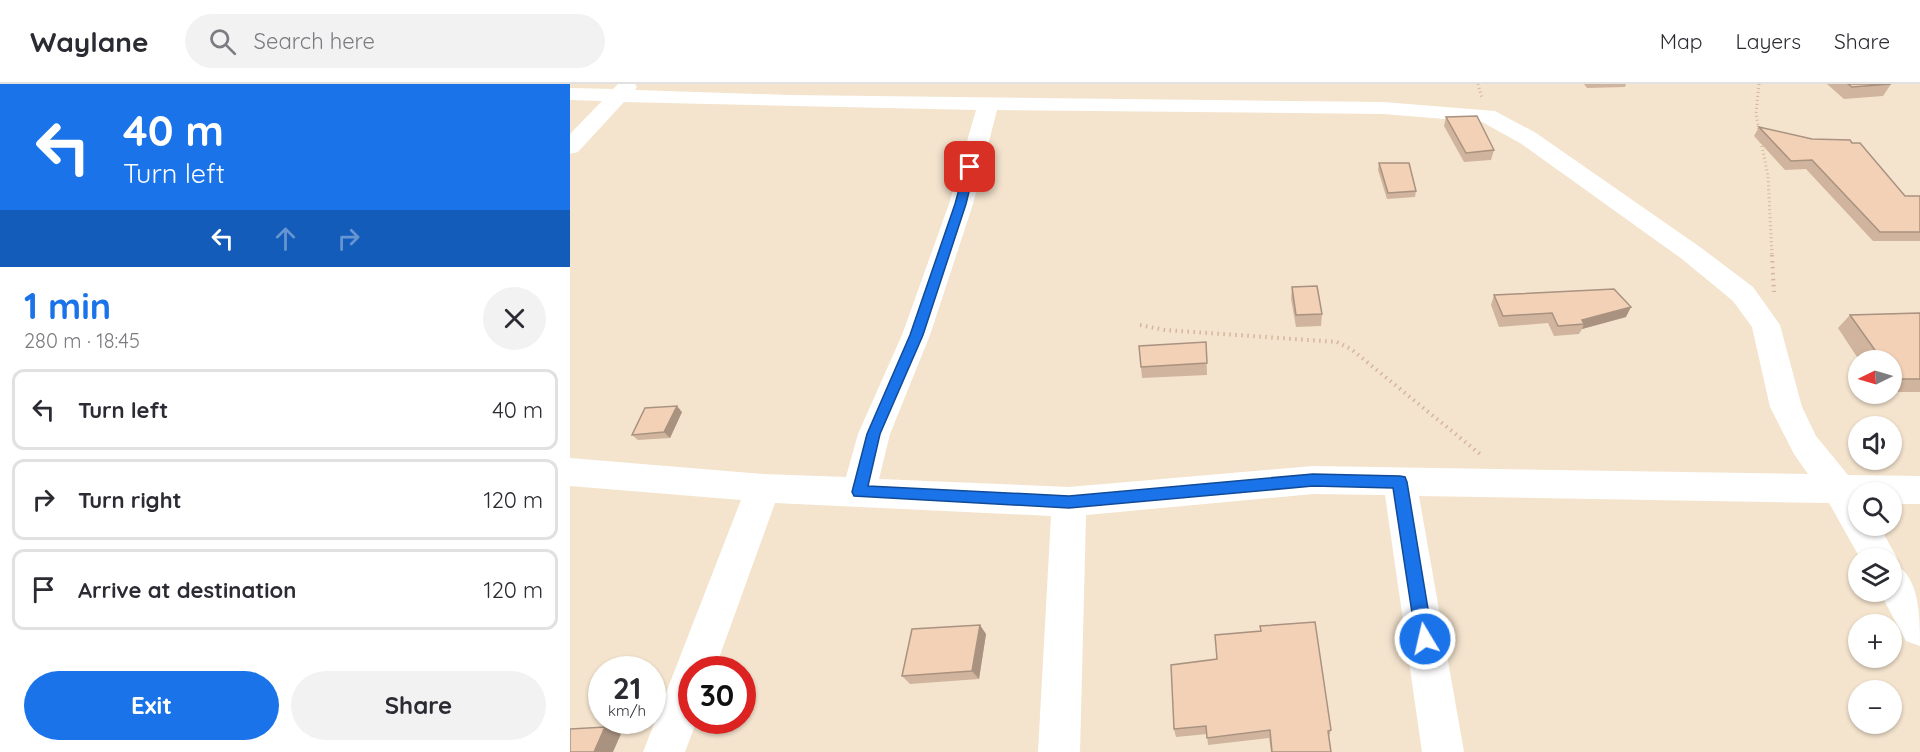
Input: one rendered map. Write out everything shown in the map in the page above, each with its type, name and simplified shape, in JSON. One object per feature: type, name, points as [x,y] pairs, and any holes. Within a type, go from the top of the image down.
[{"type":"street","points":[[570,94],[623,90],[988,103],[1360,107],[1487,116],[1528,138],[1691,252],[1743,294],[1766,325],[1786,407],[1805,445],[1838,487],[1848,505]]},
{"type":"street","points":[[570,147],[623,90]]},
{"type":"street","points":[[1400,90],[1455,112]]},
{"type":"street","points":[[859,492],[873,434],[916,335],[961,204],[988,103]]},
{"type":"street","points":[[570,472],[763,488],[1069,502],[1313,480],[1920,490]]},
{"type":"street","points":[[1400,482],[1443,752]]},
{"type":"street","points":[[701,656],[763,488]]},
{"type":"street","points":[[1059,752],[1069,502]]},
{"type":"street","points":[[1902,597],[1920,628]]},
{"type":"street","points":[[664,752],[678,716]]},
{"type":"path","points":[[1760,84],[1756,113],[1768,176],[1768,209],[1774,284],[1774,306],[1766,325]]},
{"type":"path","points":[[1140,325],[1165,330],[1337,342],[1351,349],[1516,483]]},
{"type":"shaded area","points":[[570,84],[1920,84],[1920,752],[570,752]]},
{"type":"building","points":[[1848,84],[1891,84],[1852,87]]},
{"type":"building","points":[[1477,116],[1494,150],[1466,153],[1446,117]]},
{"type":"building","points":[[1759,127],[1812,139],[1850,140],[1852,143],[1860,143],[1905,196],[1920,196],[1920,232],[1880,232],[1812,160],[1791,161]]},
{"type":"building","points":[[1379,163],[1409,163],[1416,191],[1388,193]]},
{"type":"building","points":[[1317,286],[1322,314],[1296,315],[1292,287]]},
{"type":"building","points":[[1614,289],[1631,307],[1582,320],[1584,324],[1558,326],[1552,313],[1503,316],[1494,295]]},
{"type":"building","points":[[1920,313],[1920,379],[1902,379],[1902,350],[1875,350],[1850,315]]},
{"type":"building","points":[[1206,342],[1207,363],[1141,367],[1139,346]]},
{"type":"building","points":[[677,406],[664,432],[632,435],[645,408]]},
{"type":"building","points":[[1315,622],[1331,730],[1328,731],[1331,752],[1272,752],[1270,730],[1207,738],[1206,726],[1174,729],[1171,665],[1217,659],[1215,635],[1261,631],[1260,626]]},
{"type":"building","points":[[980,625],[972,671],[902,676],[912,629]]},
{"type":"building","points":[[588,728],[588,734],[602,734],[594,752],[570,752],[570,729]]},
{"type":"route","points":[[970,167],[961,204],[916,335],[873,434],[859,492],[1069,502],[1313,480],[1400,482],[1425,639]]}]
